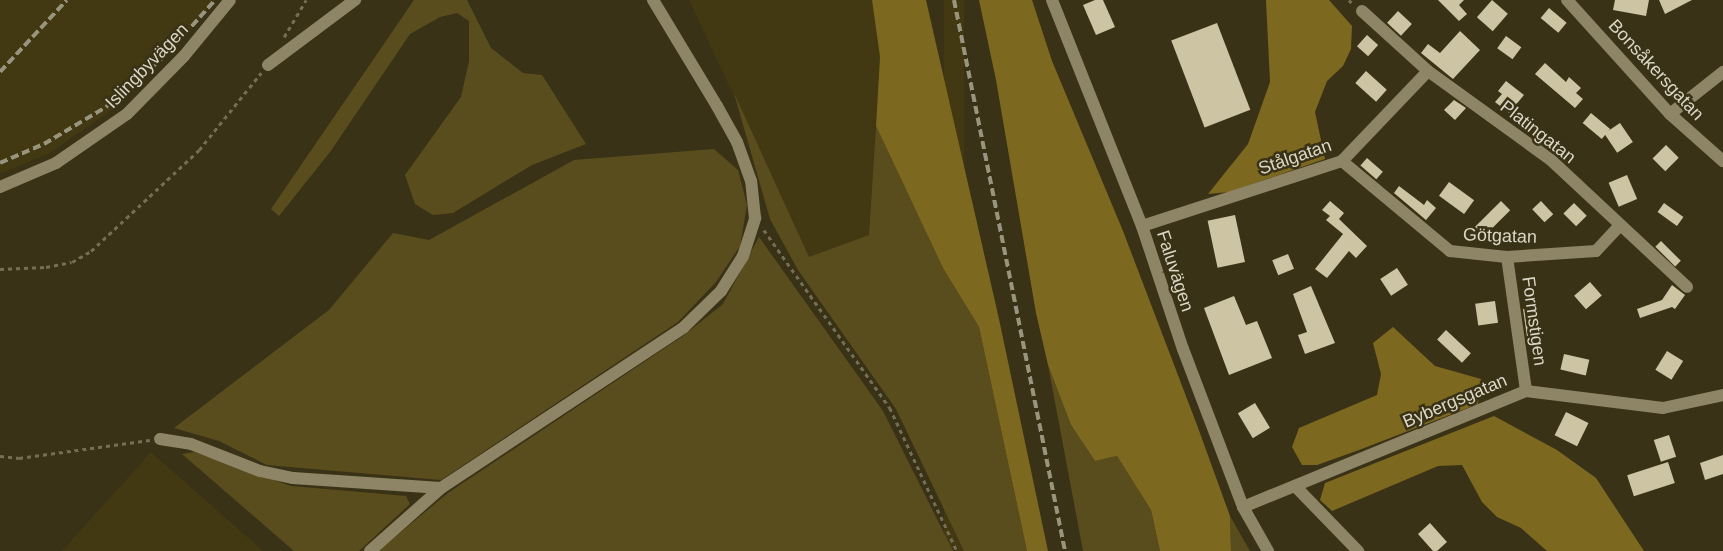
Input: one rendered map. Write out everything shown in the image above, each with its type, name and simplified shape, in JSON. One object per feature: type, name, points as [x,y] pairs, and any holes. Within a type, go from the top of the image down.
[{"type":"street","name":"Islingbyvägen","points":[[0,186],[56,163],[127,114],[184,56],[230,0]]},
{"type":"street","points":[[268,65],[311,30],[355,0]]},
{"type":"street","points":[[370,551],[441,488],[684,327],[721,291],[743,256],[755,218],[751,180],[736,142],[653,0]]},
{"type":"street","name":"Faluvägen","points":[[1052,0],[1142,226],[1183,350],[1243,507],[1268,551]]},
{"type":"street","name":"Bonsåkersgatan","points":[[1567,0],[1670,114],[1723,161]]},
{"type":"street","name":"Platingatan","points":[[1362,11],[1428,71],[1551,160],[1619,226],[1687,287]]},
{"type":"street","name":"Stålgatan","points":[[1142,226],[1342,161],[1428,71]]},
{"type":"street","points":[[1670,114],[1723,72]]},
{"type":"street","name":"Götgatan","points":[[1342,161],[1450,251],[1507,257],[1596,251],[1619,226]]},
{"type":"street","name":"Formstigen","points":[[1507,257],[1526,391]]},
{"type":"street","name":"Bybergsgatan","points":[[1296,486],[1526,391],[1663,408],[1723,395]]},
{"type":"street","points":[[160,439],[191,444],[260,471],[293,478],[441,488]]},
{"type":"street","points":[[1243,507],[1296,486],[1358,551]]},
{"type":"path","points":[[282,40],[306,0]]},
{"type":"path","points":[[0,269],[46,268],[72,262],[91,251],[199,150],[268,65]]},
{"type":"path","points":[[755,218],[890,408],[957,551]]},
{"type":"path","points":[[0,456],[20,458],[124,442],[160,439]]},
{"type":"shaded area","points":[[0,0],[215,0],[175,49],[119,105],[50,153],[0,174]]},
{"type":"shaded area","points":[[414,0],[467,0],[491,48],[523,73],[542,75],[586,144],[532,165],[453,213],[433,215],[415,204],[405,175],[461,97],[469,61],[469,21],[457,13],[440,17],[410,34],[330,152],[279,216],[271,209]]},
{"type":"shaded area","points":[[689,0],[872,0],[880,57],[869,236],[809,257]]},
{"type":"shaded area","points":[[872,0],[926,0],[999,319],[1048,551],[1027,551],[979,327],[943,268],[876,126],[880,57]]},
{"type":"shaded area","points":[[944,0],[964,0],[964,551],[944,551]]},
{"type":"shaded area","points":[[979,0],[1032,0],[1052,61],[1123,231],[1230,516],[1231,551],[1160,551],[1151,510],[1117,456],[1095,461],[1071,425],[1048,365],[1036,313],[996,80]]},
{"type":"shaded area","points":[[1266,0],[1329,0],[1352,26],[1351,49],[1343,66],[1327,81],[1315,112],[1325,159],[1229,192],[1208,194],[1248,144],[1270,82]]},
{"type":"shaded area","points":[[734,93],[809,257],[869,235],[876,126],[943,268],[979,327],[1027,551],[964,551],[896,409],[798,270],[770,219]]},
{"type":"shaded area","points":[[714,149],[738,170],[747,205],[740,246],[716,282],[678,322],[441,480],[267,465],[219,441],[174,428],[329,310],[393,233],[429,240],[574,160]]},
{"type":"shaded area","points":[[759,237],[883,411],[953,551],[378,551],[448,493],[683,336],[723,304]]},
{"type":"shaded area","points":[[1393,327],[1435,366],[1481,379],[1478,404],[1317,465],[1302,465],[1292,447],[1299,428],[1377,395],[1381,374],[1373,343]]},
{"type":"shaded area","points":[[1048,365],[1071,425],[1095,461],[1117,456],[1151,510],[1160,551],[1083,551]]},
{"type":"shaded area","points":[[1494,416],[1557,450],[1596,478],[1644,551],[1547,551],[1521,528],[1497,517],[1482,502],[1462,465],[1438,466],[1332,511],[1320,500],[1325,483]]},
{"type":"shaded area","points":[[151,452],[263,551],[62,551]]},
{"type":"shaded area","points":[[194,452],[291,486],[406,496],[410,504],[359,551],[294,551],[182,454]]},
{"type":"shaded area","points":[[1230,516],[1250,551],[1231,551]]},
{"type":"building","points":[[1095,0],[1103,0],[1115,27],[1096,35],[1083,5]]},
{"type":"building","points":[[1438,0],[1464,0],[1459,5],[1467,14],[1459,21]]},
{"type":"building","points":[[1492,0],[1508,14],[1493,31],[1477,17]]},
{"type":"building","points":[[1615,0],[1649,0],[1646,16],[1613,10]]},
{"type":"building","points":[[1659,0],[1692,0],[1665,14]]},
{"type":"building","points":[[1549,8],[1567,23],[1558,33],[1541,18]]},
{"type":"building","points":[[1398,11],[1412,24],[1401,36],[1387,23]]},
{"type":"building","points":[[1217,23],[1250,110],[1205,127],[1171,41]]},
{"type":"building","points":[[1460,31],[1480,50],[1453,79],[1421,53],[1428,44],[1440,53]]},
{"type":"building","points":[[1367,35],[1378,45],[1368,56],[1357,46]]},
{"type":"building","points":[[1506,36],[1521,47],[1513,59],[1497,48]]},
{"type":"building","points":[[1545,63],[1566,82],[1569,77],[1581,88],[1576,93],[1583,99],[1575,108],[1535,74]]},
{"type":"building","points":[[1366,71],[1387,90],[1376,102],[1355,83]]},
{"type":"building","points":[[1506,81],[1524,95],[1509,113],[1495,102],[1502,94],[1498,91]]},
{"type":"building","points":[[1454,100],[1466,108],[1455,120],[1444,110]]},
{"type":"building","points":[[1591,113],[1610,129],[1602,139],[1583,123]]},
{"type":"building","points":[[1620,123],[1633,142],[1617,153],[1604,134]]},
{"type":"building","points":[[1666,145],[1679,158],[1665,171],[1653,158]]},
{"type":"building","points":[[1367,158],[1383,172],[1376,179],[1360,166]]},
{"type":"building","points":[[1627,175],[1637,199],[1619,207],[1609,183]]},
{"type":"building","points":[[1449,182],[1474,200],[1464,214],[1439,196]]},
{"type":"building","points":[[1399,186],[1424,205],[1427,200],[1436,208],[1426,220],[1394,193]]},
{"type":"building","points":[[1330,201],[1344,213],[1339,219],[1367,246],[1356,258],[1349,251],[1327,278],[1315,269],[1343,234],[1326,220],[1330,216],[1322,210]]},
{"type":"building","points":[[1501,201],[1510,210],[1483,237],[1474,228]]},
{"type":"building","points":[[1541,201],[1553,214],[1544,222],[1532,209]]},
{"type":"building","points":[[1574,203],[1587,216],[1576,226],[1563,214]]},
{"type":"building","points":[[1664,203],[1683,217],[1677,226],[1658,212]]},
{"type":"building","points":[[1235,215],[1245,262],[1218,268],[1208,221]]},
{"type":"building","points":[[1661,241],[1681,261],[1675,266],[1655,247]]},
{"type":"building","points":[[1288,254],[1294,269],[1278,275],[1272,260]]},
{"type":"building","points":[[1397,268],[1408,285],[1391,296],[1380,279]]},
{"type":"building","points":[[1590,282],[1602,296],[1586,309],[1574,296]]},
{"type":"building","points":[[1672,285],[1685,295],[1675,309],[1672,307],[1640,318],[1637,309],[1662,300]]},
{"type":"building","points":[[1311,286],[1335,343],[1305,354],[1298,335],[1307,332],[1293,294]]},
{"type":"building","points":[[1234,296],[1246,325],[1257,321],[1272,358],[1229,375],[1204,308]]},
{"type":"building","points":[[1495,301],[1498,323],[1478,326],[1475,304]]},
{"type":"building","points":[[1531,308],[1534,337],[1527,337],[1523,309]]},
{"type":"building","points":[[1446,330],[1471,353],[1462,363],[1437,340]]},
{"type":"building","points":[[1667,351],[1683,361],[1671,380],[1655,370]]},
{"type":"building","points":[[1564,354],[1589,360],[1586,375],[1560,370]]},
{"type":"building","points":[[1255,403],[1270,428],[1253,438],[1238,413]]},
{"type":"building","points":[[1566,412],[1588,423],[1577,446],[1555,435]]},
{"type":"building","points":[[1669,435],[1676,457],[1661,462],[1654,440]]},
{"type":"building","points":[[1723,455],[1723,474],[1705,480],[1700,463]]},
{"type":"building","points":[[1668,462],[1675,483],[1634,496],[1627,475]]},
{"type":"building","points":[[1430,523],[1447,542],[1437,551],[1433,551],[1418,534]]},
{"type":"railway","points":[[0,72],[67,0]]},
{"type":"railway","points":[[0,163],[44,144],[106,107],[168,53],[215,0]]},
{"type":"railway","points":[[954,0],[1065,551]]}]
